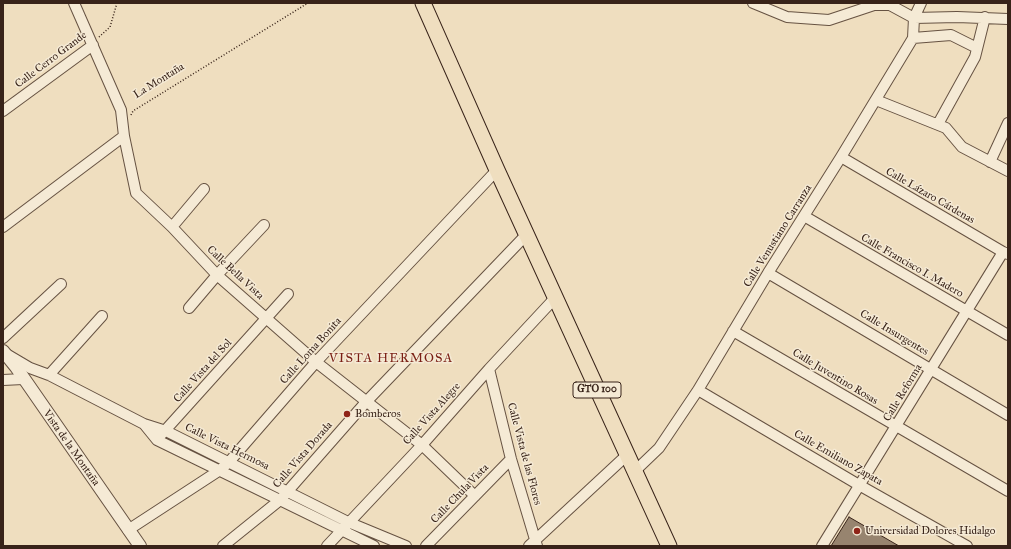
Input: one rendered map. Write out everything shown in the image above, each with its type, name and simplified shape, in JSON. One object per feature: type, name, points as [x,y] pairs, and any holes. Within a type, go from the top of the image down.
[{"type":"main road","name":"GTO 100","points":[[423,3],[497,170],[669,546]]},
{"type":"street","name":"Calle Bella Vista","points":[[74,3],[121,110],[124,136],[136,193],[172,227],[217,275],[316,362],[422,445],[475,496]]},
{"type":"street","points":[[753,3],[787,17],[829,20],[874,5],[890,5],[914,18],[985,17],[1008,19]]},
{"type":"street","name":"Calle Venustiano Carranza","points":[[635,471],[659,448],[698,390],[768,273],[876,100],[913,38],[914,18],[920,3]]},
{"type":"street","points":[[951,35],[957,17]]},
{"type":"street","points":[[938,124],[975,57],[985,17]]},
{"type":"street","points":[[913,38],[951,35],[977,48]]},
{"type":"street","name":"Calle Cerro Grande","points":[[3,111],[93,45]]},
{"type":"street","points":[[876,100],[946,128],[962,146],[1008,171]]},
{"type":"street","points":[[990,162],[1008,123]]},
{"type":"street","points":[[3,227],[124,136]]},
{"type":"street","name":"Calle Lázaro Cárdenas","points":[[841,157],[1006,253]]},
{"type":"street","name":"Calle Loma Bonita","points":[[128,530],[220,470],[229,462],[316,362],[497,170]]},
{"type":"street","points":[[172,227],[204,190]]},
{"type":"street","name":"Calle Francisco I. Madero","points":[[804,216],[1008,335]]},
{"type":"street","points":[[189,308],[217,275],[264,225]]},
{"type":"street","name":"Calle Vista Dorada","points":[[222,546],[280,500],[366,402],[526,234]]},
{"type":"street","name":"Calle Reforma","points":[[822,546],[931,369],[1006,253]]},
{"type":"street","name":"Calle Insurgentes","points":[[768,273],[1008,415]]},
{"type":"street","points":[[3,338],[61,284]]},
{"type":"street","name":"Calle Vista del Sol","points":[[158,440],[288,294]]},
{"type":"street","name":"Calle Vista Alegre","points":[[327,546],[422,445],[489,369],[555,298]]},
{"type":"street","points":[[49,375],[102,316]]},
{"type":"street","name":"Calle Juventino Rosas","points":[[734,331],[1008,492]]},
{"type":"street","name":"Calle Vista Hermosa","points":[[3,355],[49,375],[144,424],[166,431],[287,491],[345,526],[374,546]]},
{"type":"street","name":"Vista de la Montaña","points":[[3,355],[16,368],[140,546]]},
{"type":"street","name":"Calle Vista Hermosa","points":[[16,368],[30,368]]},
{"type":"street","name":"Calle Vista de las Flores","points":[[489,369],[534,544]]},
{"type":"street","points":[[3,380],[23,379]]},
{"type":"street","name":"Calle Emiliano Zapata","points":[[698,390],[859,485],[968,546]]},
{"type":"street","name":"Calle Vista Hermosa","points":[[144,424],[158,440],[280,500],[345,526],[406,546]]},
{"type":"street","points":[[534,544],[627,455]]},
{"type":"street","name":"Calle Chula Vista","points":[[426,546],[511,459]]},
{"type":"path","name":"Calle Cerro Grande","points":[[93,45],[110,27],[117,3]]},
{"type":"path","name":"La Montaña","points":[[131,117],[133,111],[308,3]]},
{"type":"building","name":"Universidad Dolores Hidalgo","points":[[849,517],[899,546],[831,546]]},
{"type":"place","name":"Bomberos","points":[[347,414]]},
{"type":"place","name":"Universidad Dolores Hidalgo","points":[[857,531]]},
{"type":"district","name":"VISTA HERMOSA","points":[[391,359]]}]
